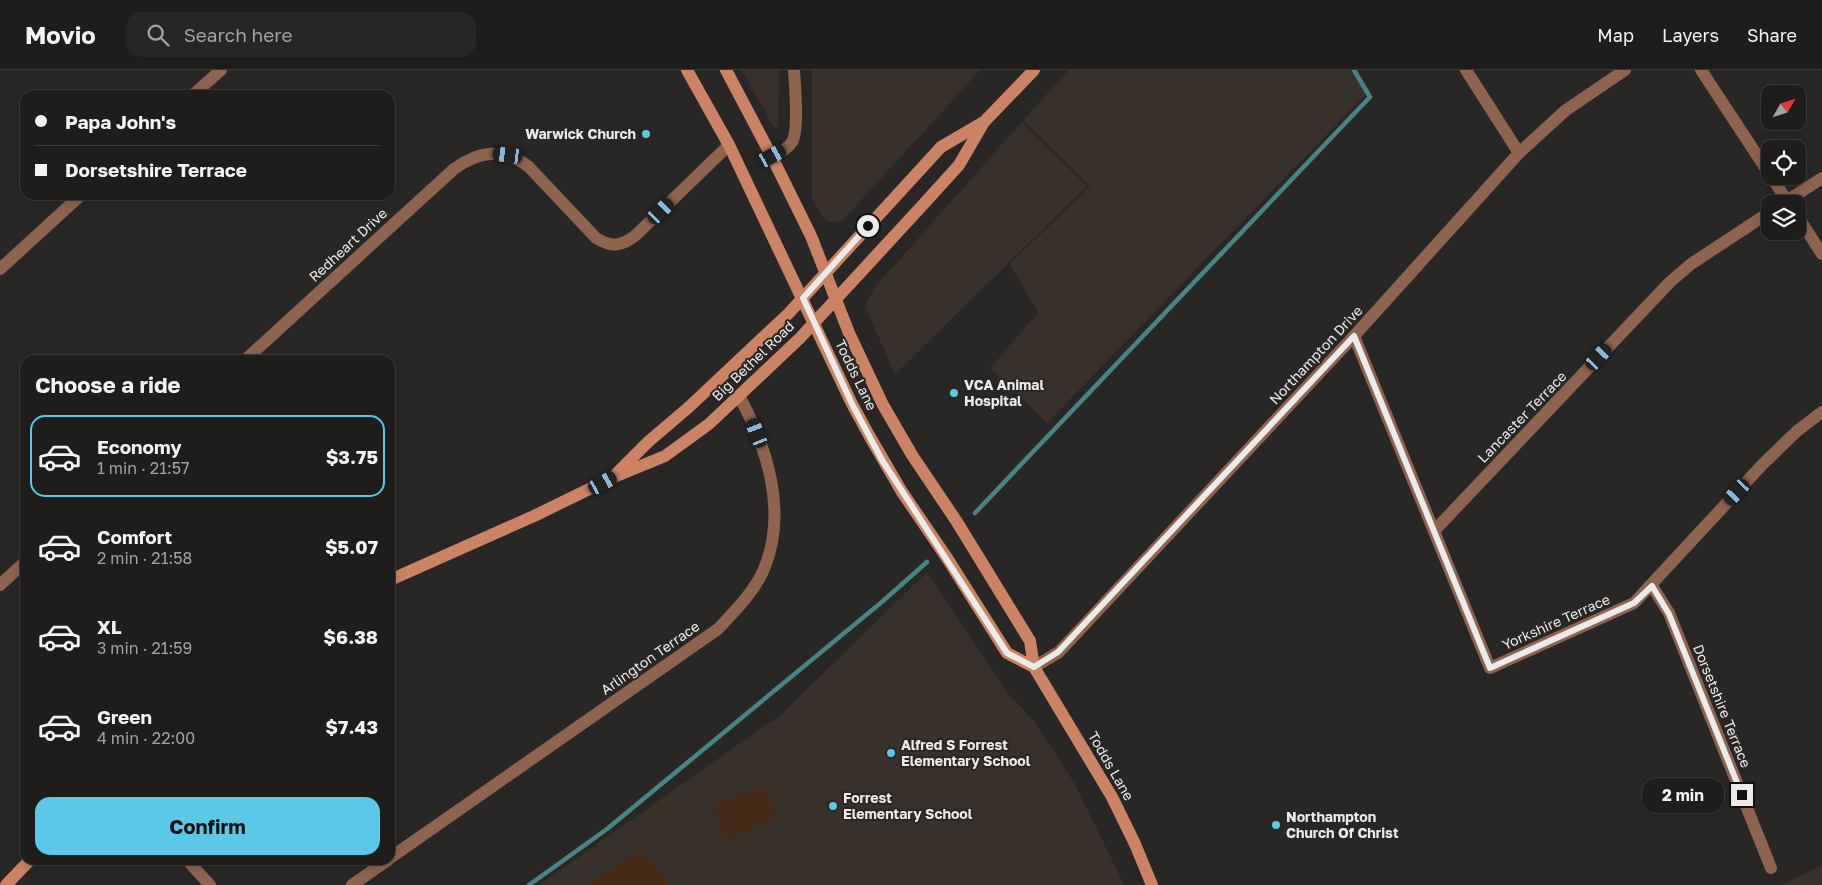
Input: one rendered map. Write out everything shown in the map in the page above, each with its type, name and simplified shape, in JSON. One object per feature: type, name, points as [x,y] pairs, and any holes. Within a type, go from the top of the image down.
[{"type":"main road","name":"Todds Lane","points":[[687,70],[729,145],[855,410],[902,492],[1007,653],[1034,667]]},
{"type":"main road","name":"Todds Lane","points":[[726,70],[772,156],[810,236],[849,333],[883,406],[907,448],[957,522],[1025,632],[1030,641],[1034,667],[1112,796],[1152,885]]},
{"type":"main road","name":"Big Bethel Road","points":[[395,578],[534,516],[614,477],[666,456],[710,424],[814,323],[959,165],[984,122],[1034,70]]},
{"type":"main road","name":"Big Bethel Road","points":[[614,477],[648,442],[689,407],[803,298],[941,147],[984,122]]},
{"type":"main road","points":[[6,885],[24,865]]},
{"type":"main road","points":[[0,882],[20,869]]},
{"type":"street","points":[[199,90],[221,70]]},
{"type":"street","points":[[772,156],[787,148],[793,139],[795,123],[794,70]]},
{"type":"street","points":[[1466,70],[1519,153]]},
{"type":"street","name":"Northampton Drive","points":[[1034,667],[1058,652],[1354,336],[1519,153],[1566,110],[1625,70]]},
{"type":"street","points":[[1701,70],[1761,162]]},
{"type":"street","name":"Redheart Drive","points":[[250,355],[465,160],[478,155],[495,154],[508,155],[520,160],[529,167],[596,238],[615,246],[627,242],[636,235],[729,145]]},
{"type":"street","points":[[1798,195],[1822,178]]},
{"type":"street","points":[[0,269],[76,200]]},
{"type":"street","name":"Lancaster Terrace","points":[[1434,531],[1670,282],[1691,264],[1761,218]]},
{"type":"street","points":[[1806,229],[1822,254]]},
{"type":"street","name":"Yorkshire Terrace","points":[[1354,336],[1490,668],[1634,603],[1652,586],[1762,465],[1797,431],[1822,412]]},
{"type":"street","name":"Arlington Terrace","points":[[395,855],[718,629],[743,602],[764,569],[772,542],[774,512],[772,482],[763,450],[751,417],[739,396]]},
{"type":"street","points":[[0,585],[20,567]]},
{"type":"street","name":"Dorsetshire Terrace","points":[[1652,586],[1669,614],[1771,868]]},
{"type":"street","points":[[192,865],[210,885]]},
{"type":"street","name":"Arlington Terrace","points":[[352,885],[380,865]]},
{"type":"shaded area","points":[[741,70],[779,70],[778,126],[774,127]]},
{"type":"shaded area","points":[[812,70],[980,70],[842,221],[829,222],[822,217],[812,197]]},
{"type":"shaded area","points":[[1069,70],[1352,70],[1366,94],[1047,423],[990,368],[1038,313],[1010,264],[1090,186],[1023,120]]},
{"type":"shaded area","points":[[1022,122],[1087,186],[895,374],[865,306],[875,287]]},
{"type":"shaded area","name":"Alfred S Forrest Elementary School","points":[[927,572],[1010,696],[1034,721],[1076,786],[1124,885],[539,885],[783,713]]},
{"type":"shaded area","points":[[763,785],[778,817],[727,839],[713,807]]},
{"type":"shaded area","points":[[636,853],[647,856],[669,885],[588,885]]},
{"type":"shaded area","points":[[1822,865],[1822,885],[1781,885]]},
{"type":"waterway","points":[[975,513],[1370,97],[1354,70]]},
{"type":"waterway","points":[[529,885],[607,829],[883,601],[927,562]]},
{"type":"place","name":"Warwick Church","points":[[646,134]]},
{"type":"place","name":"VCA Animal Hospital","points":[[954,393]]},
{"type":"place","name":"Alfred S Forrest Elementary School","points":[[891,753]]},
{"type":"place","name":"Forrest Elementary School","points":[[833,806]]},
{"type":"place","name":"Northampton Church Of Christ","points":[[1276,825]]},
{"type":"route","points":[[868,226],[803,298],[852,404],[882,460],[968,590],[1007,653],[1034,667],[1058,652],[1354,336],[1490,668],[1634,603],[1652,586],[1669,614],[1742,795]]}]
